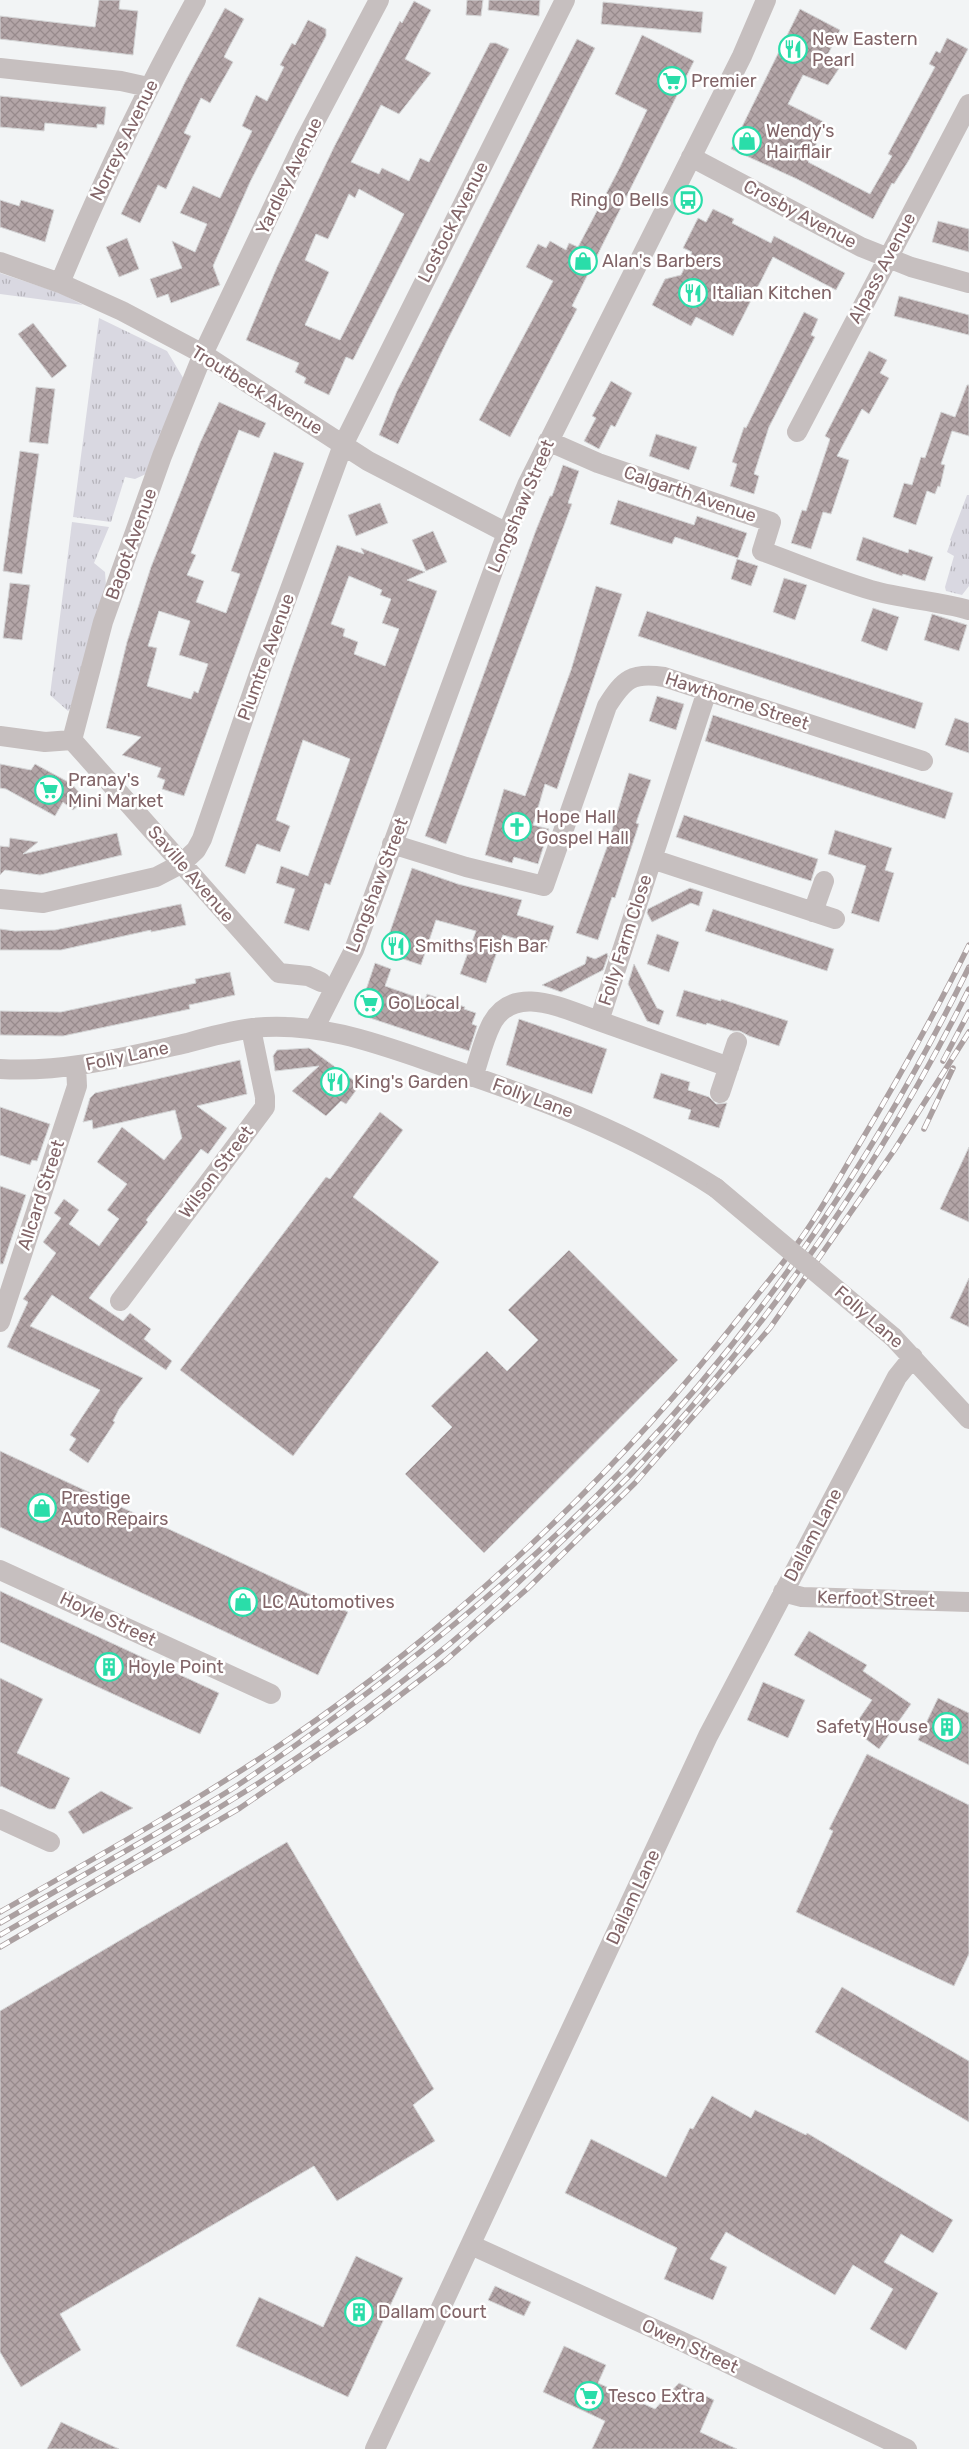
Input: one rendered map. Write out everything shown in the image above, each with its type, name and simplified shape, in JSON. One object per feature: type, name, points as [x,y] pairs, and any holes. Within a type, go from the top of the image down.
[{"type":"street","name":"Norreys Avenue","points":[[60,283],[97,195],[148,87],[196,0]]},
{"type":"street","name":"Yardley Avenue","points":[[203,354],[304,142],[379,0]]},
{"type":"street","name":"Lostock Avenue","points":[[343,445],[565,0]]},
{"type":"street","name":"Longshaw Street","points":[[314,1029],[354,950],[507,533],[548,441],[742,56],[766,0]]},
{"type":"street","points":[[0,68],[121,81],[148,87]]},
{"type":"street","name":"Alpass Avenue","points":[[797,432],[969,104]]},
{"type":"street","name":"Crosby Avenue","points":[[691,157],[861,247],[911,267],[969,283]]},
{"type":"street","name":"Troutbeck Avenue","points":[[0,262],[60,283],[122,311],[203,354],[399,479],[507,533]]},
{"type":"street","name":"Bagot Avenue","points":[[72,740],[103,622],[162,456],[203,354]]},
{"type":"street","name":"Calgarth Avenue","points":[[548,441],[598,463],[771,522],[762,551],[871,590],[906,598],[934,600],[969,610]]},
{"type":"street","name":"Plumtre Avenue","points":[[182,864],[196,850],[202,839],[260,671],[343,445]]},
{"type":"street","name":"Hawthorne Street","points":[[392,844],[466,867],[544,886],[607,706],[617,690],[627,680],[648,674],[707,691],[923,761]]},
{"type":"street","name":"Folly Farm Close","points":[[599,1021],[707,691]]},
{"type":"street","points":[[0,736],[45,742],[72,740]]},
{"type":"street","name":"Saville Avenue","points":[[72,740],[279,973],[308,976],[321,982]]},
{"type":"street","name":"Folly Farm Close","points":[[652,859],[835,919]]},
{"type":"street","points":[[0,899],[43,903],[156,878],[182,864]]},
{"type":"street","points":[[813,912],[824,881]]},
{"type":"street","name":"Folly Farm Close","points":[[473,1077],[490,1026],[503,1010],[512,1004],[532,1000],[599,1021],[729,1067]]},
{"type":"street","name":"Folly Lane","points":[[0,1069],[43,1069],[76,1066],[251,1029],[272,1027],[314,1029],[356,1037],[539,1099],[619,1133],[667,1158],[716,1188],[893,1337],[969,1419]]},
{"type":"street","name":"Wilson Street","points":[[120,1301],[265,1107],[265,1097],[251,1029]]},
{"type":"street","points":[[720,1093],[737,1042]]},
{"type":"street","name":"Allcard Street","points":[[0,1322],[76,1086],[76,1066]]},
{"type":"street","name":"Dallam Lane","points":[[375,2449],[472,2245],[708,1736],[897,1376],[913,1357]]},
{"type":"street","name":"Hoyle Street","points":[[0,1570],[271,1694]]},
{"type":"street","name":"Kerfoot Street","points":[[783,1592],[802,1597],[969,1602]]},
{"type":"street","points":[[0,1818],[50,1842]]},
{"type":"street","name":"Owen Street","points":[[472,2245],[683,2342],[907,2449]]},
{"type":"green space","points":[[0,273],[60,293],[83,305],[0,294]]},
{"type":"green space","points":[[99,318],[167,351],[185,381],[146,474],[135,479],[125,477],[111,522],[73,517]]},
{"type":"green space","points":[[967,495],[969,495],[969,586],[962,595],[946,591],[945,587],[954,556],[947,552]]},
{"type":"green space","points":[[72,522],[109,527],[94,563],[105,572],[106,586],[68,711],[50,695]]},
{"type":"building","points":[[99,0],[120,0],[119,9],[138,11],[133,55],[0,39],[0,16],[95,27]]},
{"type":"building","points":[[467,0],[483,0],[481,16],[466,15]]},
{"type":"building","points":[[489,0],[540,0],[539,16],[488,10]]},
{"type":"building","points":[[414,1],[431,10],[405,59],[431,73],[399,114],[381,105],[351,162],[379,174],[382,168],[409,181],[420,158],[429,162],[490,43],[496,43],[509,49],[353,360],[346,357],[329,395],[304,383],[306,378],[295,372],[299,363],[246,340],[277,267],[334,147],[400,21],[402,23]],"holes":[[[359,189],[404,214],[340,340],[305,325],[329,272],[305,260],[316,234],[328,239],[349,194],[355,198]]]},
{"type":"building","points":[[603,2],[703,12],[701,33],[601,24]]},
{"type":"building","points":[[225,8],[244,19],[224,57],[233,62],[210,103],[201,98],[184,133],[191,136],[166,189],[158,185],[140,223],[121,214],[186,80]]},
{"type":"building","points":[[800,9],[840,30],[827,56],[842,64],[828,85],[803,75],[788,104],[826,123],[808,162],[870,194],[892,156],[888,154],[935,67],[929,64],[936,51],[940,53],[947,38],[968,49],[909,160],[894,184],[892,183],[873,219],[797,179],[731,149]]},
{"type":"building","points":[[308,20],[326,29],[326,36],[251,180],[213,266],[220,285],[171,303],[168,294],[157,298],[150,279],[182,268],[172,241],[195,252],[207,224],[180,213],[193,186],[220,198],[252,131],[242,126],[256,95],[267,101],[284,67],[280,65],[292,43],[295,45]]},
{"type":"building","points":[[642,35],[694,61],[572,306],[577,309],[510,437],[479,420],[553,281],[526,267],[538,244],[546,248],[550,241],[566,250],[569,243],[578,247],[618,171],[647,110],[615,94]]},
{"type":"building","points":[[577,39],[595,48],[446,343],[398,444],[379,435],[397,391]]},
{"type":"building","points":[[0,96],[106,107],[104,125],[97,124],[97,128],[45,123],[44,131],[0,127]]},
{"type":"building","points":[[0,200],[19,206],[21,200],[54,210],[45,242],[0,227]]},
{"type":"building","points":[[713,209],[734,219],[732,223],[771,243],[774,236],[845,273],[836,290],[773,257],[733,336],[696,317],[691,326],[652,305],[665,279],[681,275],[692,252],[683,248],[698,218],[706,222]]},
{"type":"building","points":[[938,221],[969,229],[969,252],[932,242]]},
{"type":"building","points":[[127,238],[139,269],[119,277],[106,247]]},
{"type":"building","points":[[899,296],[969,315],[969,335],[894,316]]},
{"type":"building","points":[[804,312],[818,319],[811,335],[815,337],[769,427],[754,474],[759,476],[754,494],[730,486],[737,464],[732,462],[744,427],[746,428]]},
{"type":"building","points":[[33,323],[67,366],[52,378],[18,334]]},
{"type":"building","points":[[869,351],[887,360],[880,373],[889,378],[869,414],[862,409],[837,456],[849,460],[831,514],[823,512],[811,549],[791,543],[802,510],[806,511],[830,439],[825,436]]},
{"type":"building","points":[[611,381],[632,393],[615,427],[611,425],[599,449],[584,441],[596,418],[592,416]]},
{"type":"building","points":[[967,385],[969,385],[969,436],[952,431],[941,464],[945,465],[940,487],[938,486],[935,494],[927,491],[916,525],[893,517],[904,483],[912,485],[921,457],[925,458],[941,412],[955,417]]},
{"type":"building","points":[[36,387],[55,389],[48,444],[29,442]]},
{"type":"building","points":[[219,402],[266,423],[259,438],[239,430],[191,553],[196,555],[187,575],[204,581],[196,602],[226,613],[240,574],[231,571],[274,452],[304,463],[184,796],[162,789],[165,780],[157,777],[161,768],[122,755],[141,737],[106,728],[127,642],[151,567],[200,443]],"holes":[[[159,611],[190,621],[179,655],[208,664],[198,693],[194,691],[191,699],[147,686],[157,648],[148,646]]]},
{"type":"building","points":[[656,434],[697,447],[689,470],[649,456]]},
{"type":"building","points":[[20,451],[39,454],[22,574],[3,571]]},
{"type":"building","points":[[563,465],[579,471],[568,503],[572,504],[446,844],[425,836],[536,530],[550,496],[552,496]]},
{"type":"building","points":[[618,500],[694,525],[697,516],[747,533],[738,558],[675,537],[672,544],[610,524]]},
{"type":"building","points":[[380,503],[388,523],[356,536],[348,515]]},
{"type":"building","points":[[433,531],[447,562],[426,571],[412,540]]},
{"type":"building","points":[[863,537],[908,553],[909,549],[933,557],[925,581],[903,574],[902,576],[856,560]]},
{"type":"building","points":[[337,545],[364,554],[361,548],[425,572],[407,580],[437,591],[330,885],[325,883],[309,931],[284,923],[295,889],[276,883],[281,866],[308,876],[350,759],[303,740],[276,820],[290,826],[280,852],[257,844],[245,874],[225,866],[292,668]],"holes":[[[349,576],[382,590],[380,595],[391,599],[382,623],[399,629],[385,666],[354,654],[358,642],[343,636],[345,629],[331,624]]]},
{"type":"building","points":[[737,559],[758,566],[751,586],[731,579]]},
{"type":"building","points":[[784,578],[807,585],[795,620],[773,612]]},
{"type":"building","points":[[10,583],[30,585],[22,640],[3,638]]},
{"type":"building","points":[[596,586],[622,594],[557,789],[545,784],[533,825],[549,829],[538,864],[514,857],[512,863],[485,855],[504,789],[525,796],[571,670]]},
{"type":"building","points":[[873,608],[899,617],[887,651],[861,641]]},
{"type":"building","points":[[647,611],[923,703],[915,729],[638,636]]},
{"type":"building","points":[[932,614],[967,625],[959,651],[924,640]]},
{"type":"building","points":[[657,696],[684,704],[676,730],[649,721]]},
{"type":"building","points":[[713,715],[953,793],[945,819],[705,741]]},
{"type":"building","points":[[955,718],[969,723],[969,753],[945,745]]},
{"type":"building","points":[[0,764],[31,770],[35,764],[72,784],[85,800],[73,810],[63,802],[55,816],[6,789],[0,788]]},
{"type":"building","points":[[629,773],[651,780],[636,823],[639,824],[615,898],[612,897],[598,940],[576,933],[607,847]]},
{"type":"building","points":[[684,815],[818,859],[811,881],[676,837]]},
{"type":"building","points":[[835,830],[892,848],[885,870],[894,873],[879,922],[851,913],[866,866],[828,854]]},
{"type":"building","points":[[117,833],[122,855],[40,875],[5,870],[0,875],[0,846],[9,847],[10,838],[38,842],[23,854]]},
{"type":"building","points":[[412,868],[458,884],[522,900],[517,915],[554,926],[547,948],[503,935],[486,983],[460,974],[476,931],[436,920],[421,965],[383,952]]},
{"type":"building","points":[[690,888],[703,892],[699,906],[691,903],[652,922],[647,913],[648,909]]},
{"type":"building","points":[[181,904],[186,925],[151,932],[151,930],[61,950],[0,950],[0,929],[15,931],[55,930]]},
{"type":"building","points":[[713,909],[834,949],[827,971],[705,931]]},
{"type":"building","points":[[657,934],[679,942],[669,972],[647,964]]},
{"type":"building","points":[[607,953],[608,956],[603,970],[561,992],[542,985],[585,964],[587,956],[595,959]]},
{"type":"building","points":[[375,963],[391,969],[385,986],[425,1000],[427,994],[465,1007],[464,1009],[476,1013],[472,1024],[477,1026],[469,1051],[358,1014]]},
{"type":"building","points":[[634,964],[657,1008],[664,1011],[659,1025],[647,1021],[628,984]]},
{"type":"building","points":[[230,972],[235,995],[189,1005],[190,1009],[63,1036],[0,1035],[0,1011],[61,1012],[196,983],[195,979]]},
{"type":"building","points":[[684,990],[721,1001],[721,999],[788,1021],[779,1046],[740,1031],[733,1031],[707,1023],[706,1025],[676,1016]]},
{"type":"building","points":[[519,1019],[607,1049],[592,1094],[506,1065]]},
{"type":"building","points":[[309,1048],[360,1085],[346,1104],[341,1101],[326,1116],[292,1091],[319,1066],[275,1071],[273,1056],[277,1050]]},
{"type":"building","points":[[240,1060],[247,1094],[197,1106],[227,1128],[208,1154],[201,1149],[89,1298],[123,1321],[130,1313],[151,1329],[144,1339],[172,1361],[166,1370],[52,1295],[30,1326],[143,1378],[119,1409],[113,1421],[115,1422],[88,1463],[69,1450],[76,1439],[70,1435],[100,1390],[7,1347],[28,1302],[23,1299],[56,1253],[43,1242],[61,1218],[54,1213],[64,1199],[79,1210],[69,1224],[99,1246],[119,1219],[107,1210],[127,1184],[97,1162],[122,1127],[164,1160],[182,1138],[175,1110],[93,1129],[92,1120],[83,1122],[90,1098],[95,1093]]},
{"type":"building","points":[[661,1073],[690,1082],[688,1090],[709,1097],[716,1104],[727,1103],[719,1128],[688,1119],[691,1110],[653,1098]]},
{"type":"building","points":[[0,1107],[50,1124],[37,1161],[32,1160],[30,1165],[0,1155]]},
{"type":"building","points":[[380,1112],[403,1130],[353,1197],[439,1262],[293,1456],[180,1370],[326,1177],[330,1179]]},
{"type":"building","points":[[969,1147],[969,1222],[940,1209]]},
{"type":"building","points":[[0,1186],[26,1195],[3,1264],[0,1264]]},
{"type":"building","points":[[569,1250],[678,1360],[484,1553],[405,1474],[452,1427],[431,1406],[487,1351],[507,1371],[538,1340],[508,1310]]},
{"type":"building","points":[[969,1278],[969,1327],[950,1318]]},
{"type":"building","points":[[0,1451],[348,1612],[318,1675],[0,1527]]},
{"type":"building","name":"Hoyle Point","points":[[0,1591],[219,1693],[200,1734],[0,1642]]},
{"type":"building","points":[[809,1631],[867,1665],[863,1671],[911,1704],[879,1749],[852,1729],[872,1700],[794,1655]]},
{"type":"building","points":[[0,1678],[43,1699],[17,1753],[70,1778],[55,1809],[49,1809],[0,1787]]},
{"type":"building","points":[[763,1682],[805,1700],[788,1738],[747,1720]]},
{"type":"building","name":"Safety House","points":[[938,1698],[969,1713],[969,1765],[918,1740]]},
{"type":"building","points":[[867,1754],[969,1805],[969,1954],[954,1986],[796,1912],[833,1831],[829,1829]]},
{"type":"building","points":[[101,1791],[133,1808],[83,1834],[68,1812]]},
{"type":"building","points":[[287,1842],[434,2089],[413,2105],[435,2141],[337,2201],[314,2166],[60,2314],[81,2350],[21,2387],[0,2352],[0,2011]]},
{"type":"building","points":[[842,1987],[969,2061],[969,2122],[815,2032]]},
{"type":"building","points":[[712,2096],[751,2118],[755,2110],[806,2135],[807,2133],[953,2220],[933,2253],[901,2234],[884,2262],[938,2293],[906,2350],[870,2329],[893,2289],[853,2265],[835,2295],[726,2232],[710,2259],[727,2267],[713,2300],[664,2279],[677,2248],[565,2193],[591,2139],[666,2177],[690,2128],[693,2129]]},
{"type":"building","name":"Dallam Court","points":[[356,2256],[403,2278],[348,2397],[236,2346],[259,2297],[323,2327]]},
{"type":"building","points":[[495,2286],[531,2302],[524,2316],[488,2300]]},
{"type":"building","name":"Tesco Extra","points":[[564,2346],[606,2365],[598,2383],[655,2409],[679,2383],[714,2400],[700,2432],[737,2449],[592,2449],[605,2421],[543,2392]]},
{"type":"building","points":[[61,2422],[119,2449],[47,2449]]},
{"type":"railway","points":[[0,1912],[218,1785],[289,1739],[352,1694],[414,1646],[473,1596],[587,1490],[693,1375],[802,1237],[901,1073],[969,945]]},
{"type":"railway","points":[[0,1923],[216,1799],[287,1751],[390,1676],[440,1636],[536,1554],[582,1510],[627,1465],[678,1409],[727,1351],[773,1291],[859,1165],[935,1034],[969,967]]},
{"type":"railway","points":[[0,1935],[204,1817],[286,1766],[337,1730],[412,1674],[469,1627],[609,1497],[683,1416],[730,1360],[776,1302],[819,1242],[860,1181],[898,1118],[935,1054],[969,989]]},
{"type":"railway","points":[[943,1061],[969,1012]]},
{"type":"railway","points":[[0,1947],[240,1808],[364,1723],[445,1661],[527,1589],[635,1483],[770,1328],[895,1149],[969,1032]]},
{"type":"railway","points":[[924,1129],[953,1068]]},
{"type":"place","name":"New Eastern Pearl","points":[[793,49]]},
{"type":"place","name":"Premier","points":[[672,81]]},
{"type":"place","name":"Wendy's Hairflair","points":[[747,141]]},
{"type":"place","name":"Ring O Bells","points":[[688,200]]},
{"type":"place","name":"Alan's Barbers","points":[[583,261]]},
{"type":"place","name":"Italian Kitchen","points":[[693,293]]},
{"type":"place","name":"Pranay's Mini Market","points":[[49,790]]},
{"type":"place","name":"Hope Hall Gospel Hall","points":[[517,827]]},
{"type":"place","name":"Smiths Fish Bar","points":[[396,946]]},
{"type":"place","name":"Go Local","points":[[369,1003]]},
{"type":"place","name":"King's Garden","points":[[335,1082]]},
{"type":"place","name":"Prestige Auto Repairs","points":[[42,1508]]},
{"type":"place","name":"LC Automotives","points":[[243,1602]]},
{"type":"place","name":"Hoyle Point","points":[[109,1667]]},
{"type":"place","name":"Safety House","points":[[947,1727]]},
{"type":"place","name":"Dallam Court","points":[[359,2312]]},
{"type":"place","name":"Tesco Extra","points":[[589,2396]]}]
